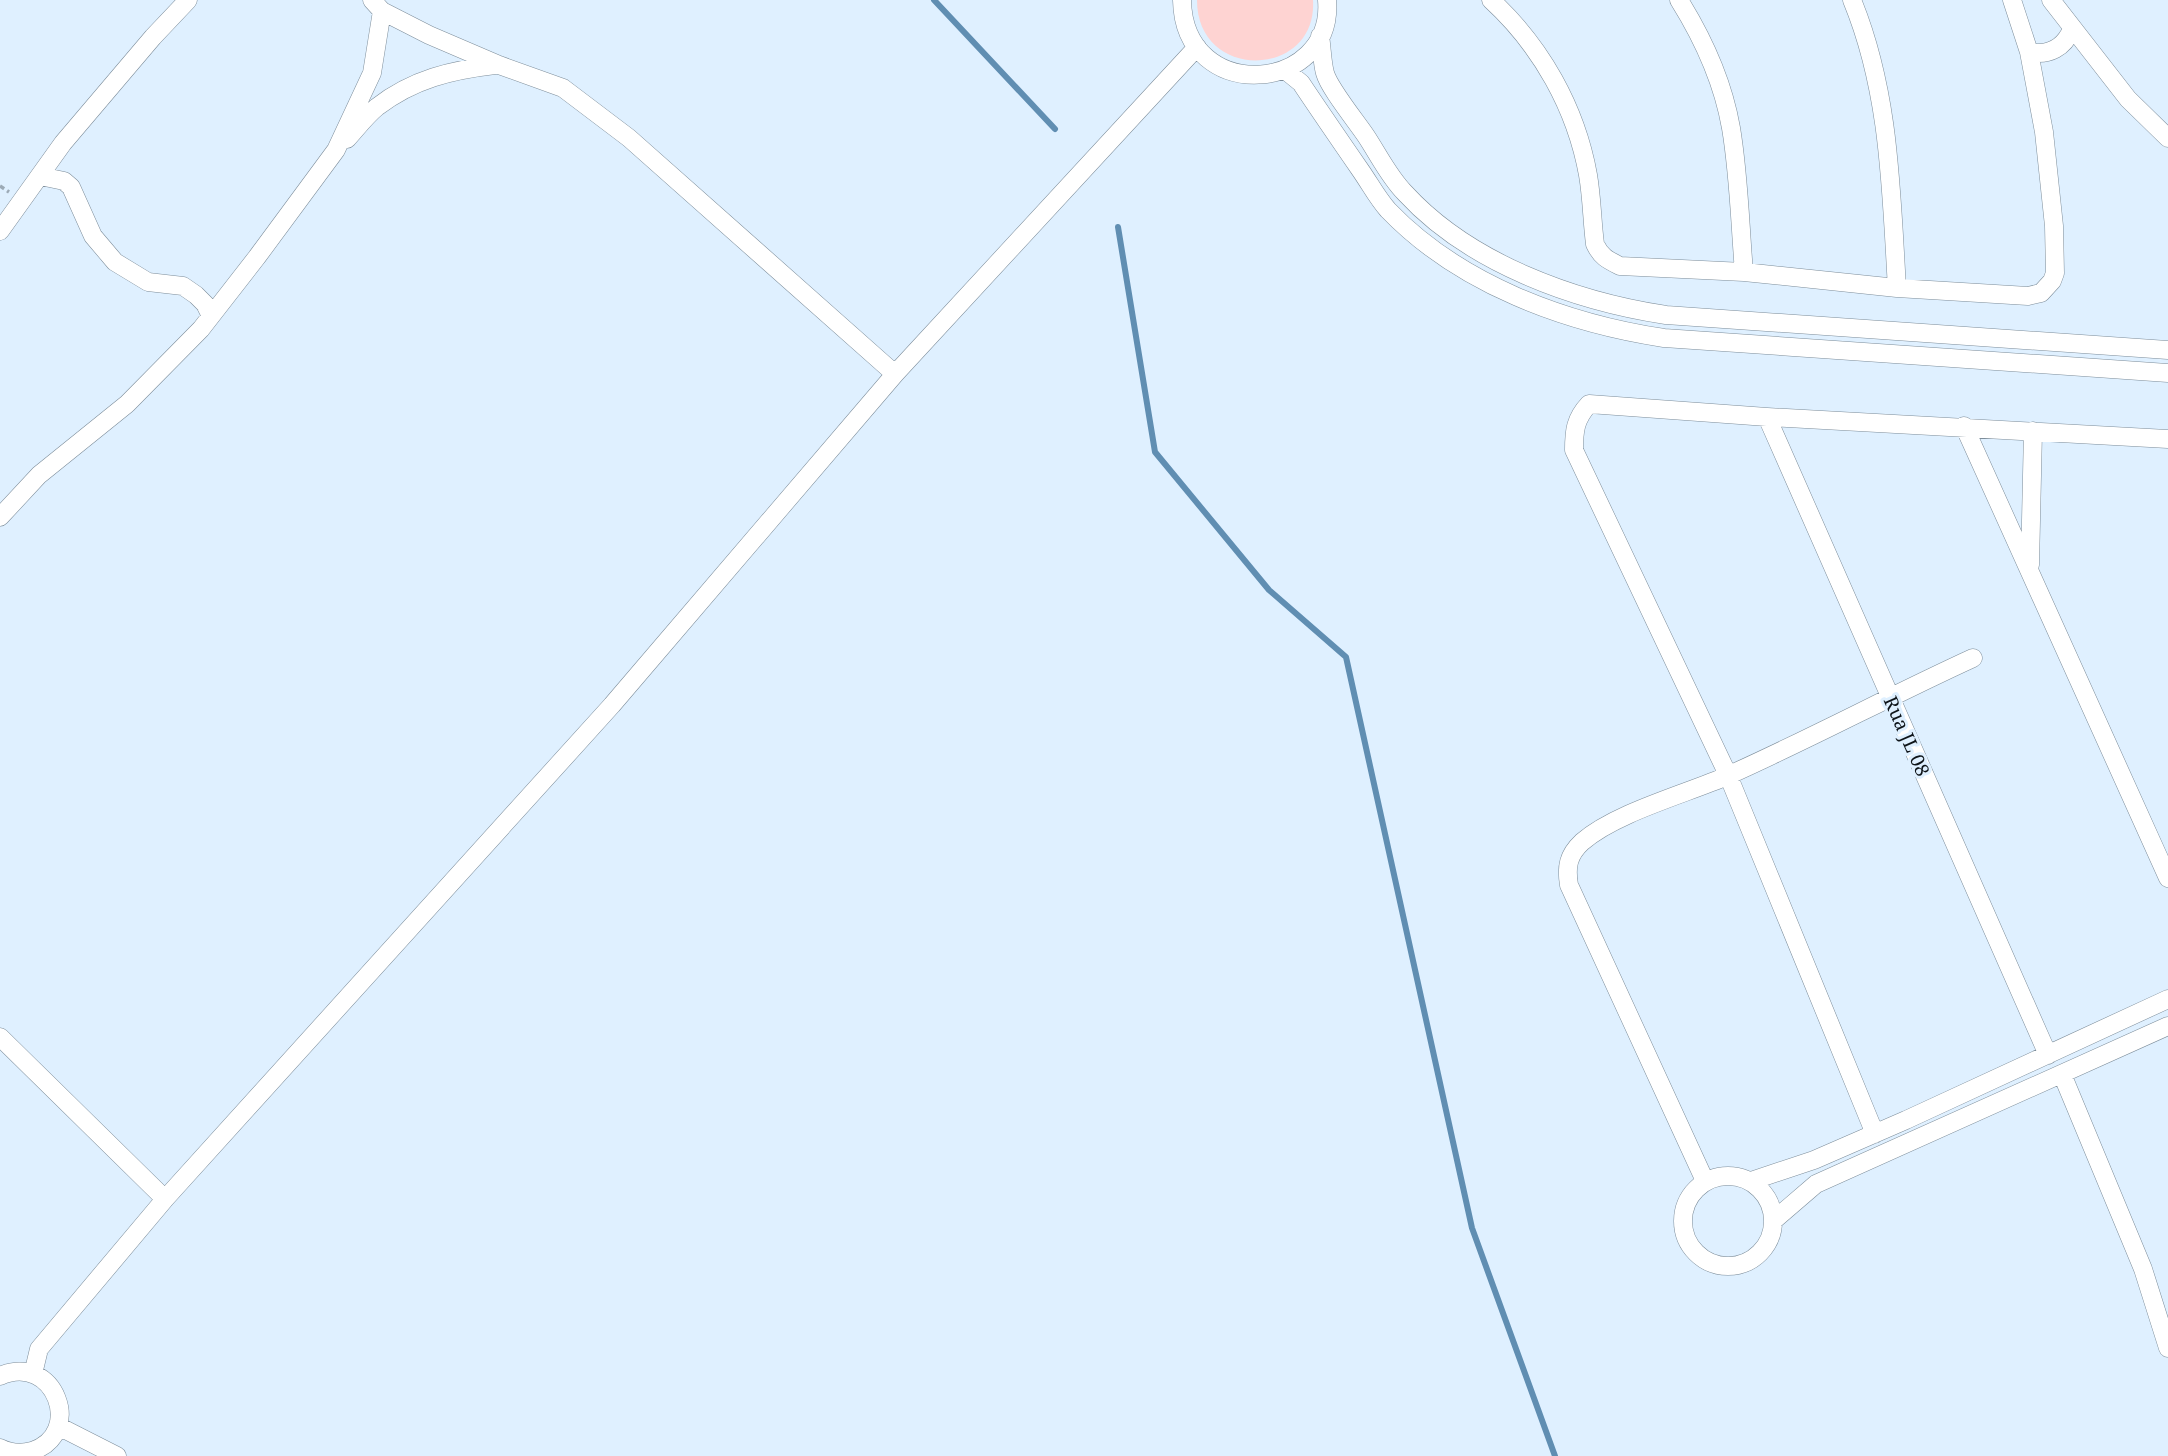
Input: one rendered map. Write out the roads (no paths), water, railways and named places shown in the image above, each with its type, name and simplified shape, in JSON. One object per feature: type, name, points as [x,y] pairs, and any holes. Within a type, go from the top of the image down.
[{"type":"street","points":[[0,231],[63,144],[153,37],[188,0]]},
{"type":"street","points":[[1182,0],[1183,18],[1197,47],[1208,59],[1237,74],[1270,75],[1285,70],[1311,50],[1326,21],[1327,0]]},
{"type":"street","points":[[1491,0],[1513,22],[1542,60],[1570,113],[1588,173],[1595,244],[1600,254],[1620,266],[1744,272],[1897,288],[2028,296],[2041,293],[2052,281],[2055,273],[2054,226],[2050,179],[2029,52],[2012,0]]},
{"type":"street","points":[[1679,0],[1704,44],[1725,100],[1731,130],[1744,272]]},
{"type":"street","points":[[1852,0],[1872,59],[1883,106],[1888,141],[1897,288]]},
{"type":"street","points":[[2051,0],[2129,99],[2168,138]]},
{"type":"street","points":[[336,150],[372,73],[377,6],[429,35],[499,65],[563,88],[629,138],[895,374]]},
{"type":"street","points":[[2029,52],[2043,54],[2057,49],[2072,29]]},
{"type":"street","points":[[1320,36],[1325,76],[1404,192],[1434,219],[1476,248],[1530,277],[1563,290],[1631,309],[1666,314],[2168,350]]},
{"type":"street","points":[[33,1374],[39,1349],[165,1199],[612,705],[895,374],[1197,47]]},
{"type":"street","points":[[0,517],[39,475],[127,404],[211,316],[336,150],[376,107],[411,86],[455,69],[499,65]]},
{"type":"street","points":[[1285,70],[1301,83],[1387,209],[1428,244],[1463,268],[1520,299],[1555,313],[1614,330],[1664,338],[2168,373]]},
{"type":"street","points":[[40,176],[64,181],[71,187],[93,236],[115,262],[148,282],[183,286],[205,304],[211,316]]},
{"type":"street","points":[[1875,1134],[1728,775],[1574,450],[1574,429],[1578,415],[1589,404],[1767,417],[2168,439]]},
{"type":"street","name":"Rua JL 08","points":[[1767,417],[2048,1055]]},
{"type":"street","points":[[1964,426],[2168,878]]},
{"type":"street","points":[[2029,572],[2033,431]]},
{"type":"street","points":[[1705,1181],[1569,885],[1567,868],[1572,852],[1607,824],[1728,775],[1973,658]]},
{"type":"street","points":[[1751,1181],[1767,1198],[1773,1221],[1772,1233],[1767,1243],[1751,1260],[1728,1266],[1705,1260],[1688,1243],[1682,1221],[1688,1198],[1705,1181],[1728,1175],[1751,1181],[1782,1172],[1875,1134],[2168,999]]},
{"type":"street","points":[[2136,1014],[2147,1035]]},
{"type":"street","points":[[1773,1221],[1816,1184],[2168,1026]]},
{"type":"street","points":[[0,1037],[165,1199]]},
{"type":"street","points":[[2062,1073],[2143,1269],[2168,1348]]},
{"type":"street","points":[[0,1376],[12,1372],[33,1374],[43,1378],[57,1395],[60,1416],[58,1426],[45,1444],[18,1453]]},
{"type":"street","points":[[58,1426],[117,1456]]},
{"type":"waterway","points":[[934,0],[1055,129]]},
{"type":"waterway","points":[[1118,227],[1155,452],[1269,590],[1346,657],[1472,1228],[1555,1456]]}]
